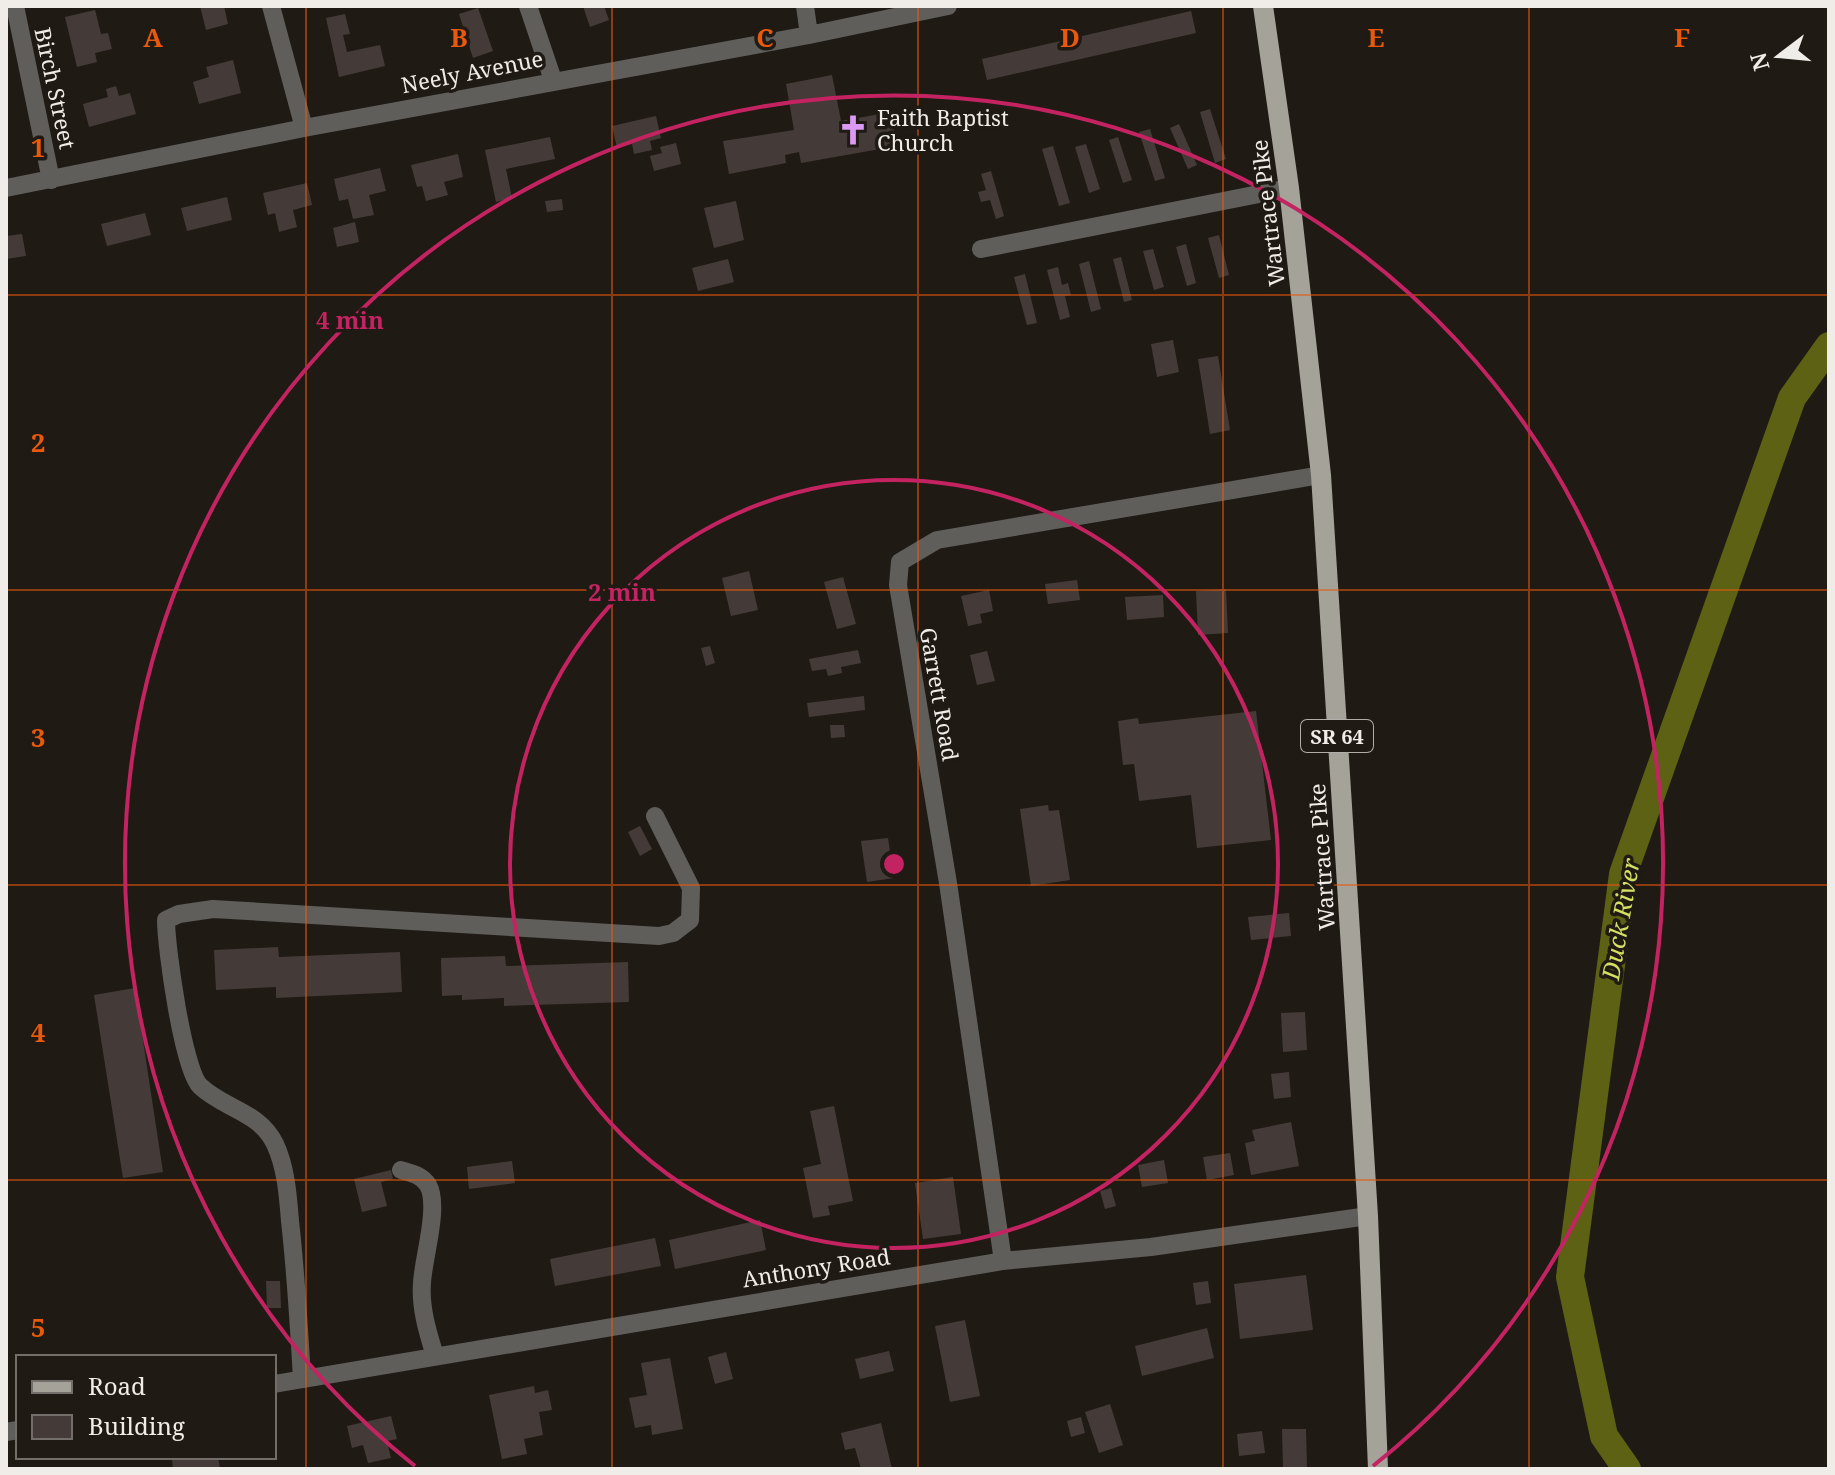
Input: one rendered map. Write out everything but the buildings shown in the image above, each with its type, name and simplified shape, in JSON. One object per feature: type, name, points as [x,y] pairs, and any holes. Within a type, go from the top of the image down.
[{"type":"main road","name":"Wartrace Pike","points":[[1263,6],[1289,188],[1321,475],[1368,1216],[1378,1469]]},
{"type":"street","name":"Birch Street","points":[[15,6],[51,180]]},
{"type":"street","points":[[271,6],[304,128]]},
{"type":"street","points":[[528,6],[553,80]]},
{"type":"street","points":[[805,6],[809,35]]},
{"type":"street","name":"Neely Avenue","points":[[6,188],[948,6]]},
{"type":"street","points":[[981,249],[1289,188]]},
{"type":"street","name":"Garrett Road","points":[[1003,1261],[948,883],[898,585],[900,562],[937,540],[1321,475]]},
{"type":"street","points":[[302,1379],[289,1205],[277,1147],[269,1132],[250,1115],[197,1084],[179,1020],[166,920],[179,914],[213,909],[659,936],[673,933],[690,920],[691,888],[655,816]]},
{"type":"street","points":[[401,1170],[420,1177],[429,1186],[431,1221],[422,1283],[423,1305],[435,1356]]},
{"type":"street","name":"Anthony Road","points":[[276,1384],[1003,1261],[1151,1247],[1368,1216]]},
{"type":"waterway","name":"Duck River","points":[[1627,1469],[1604,1436],[1570,1277],[1623,874],[1792,398],[1829,346]]},
{"type":"place","name":"Faith Baptist Church","points":[[853,130]]}]
